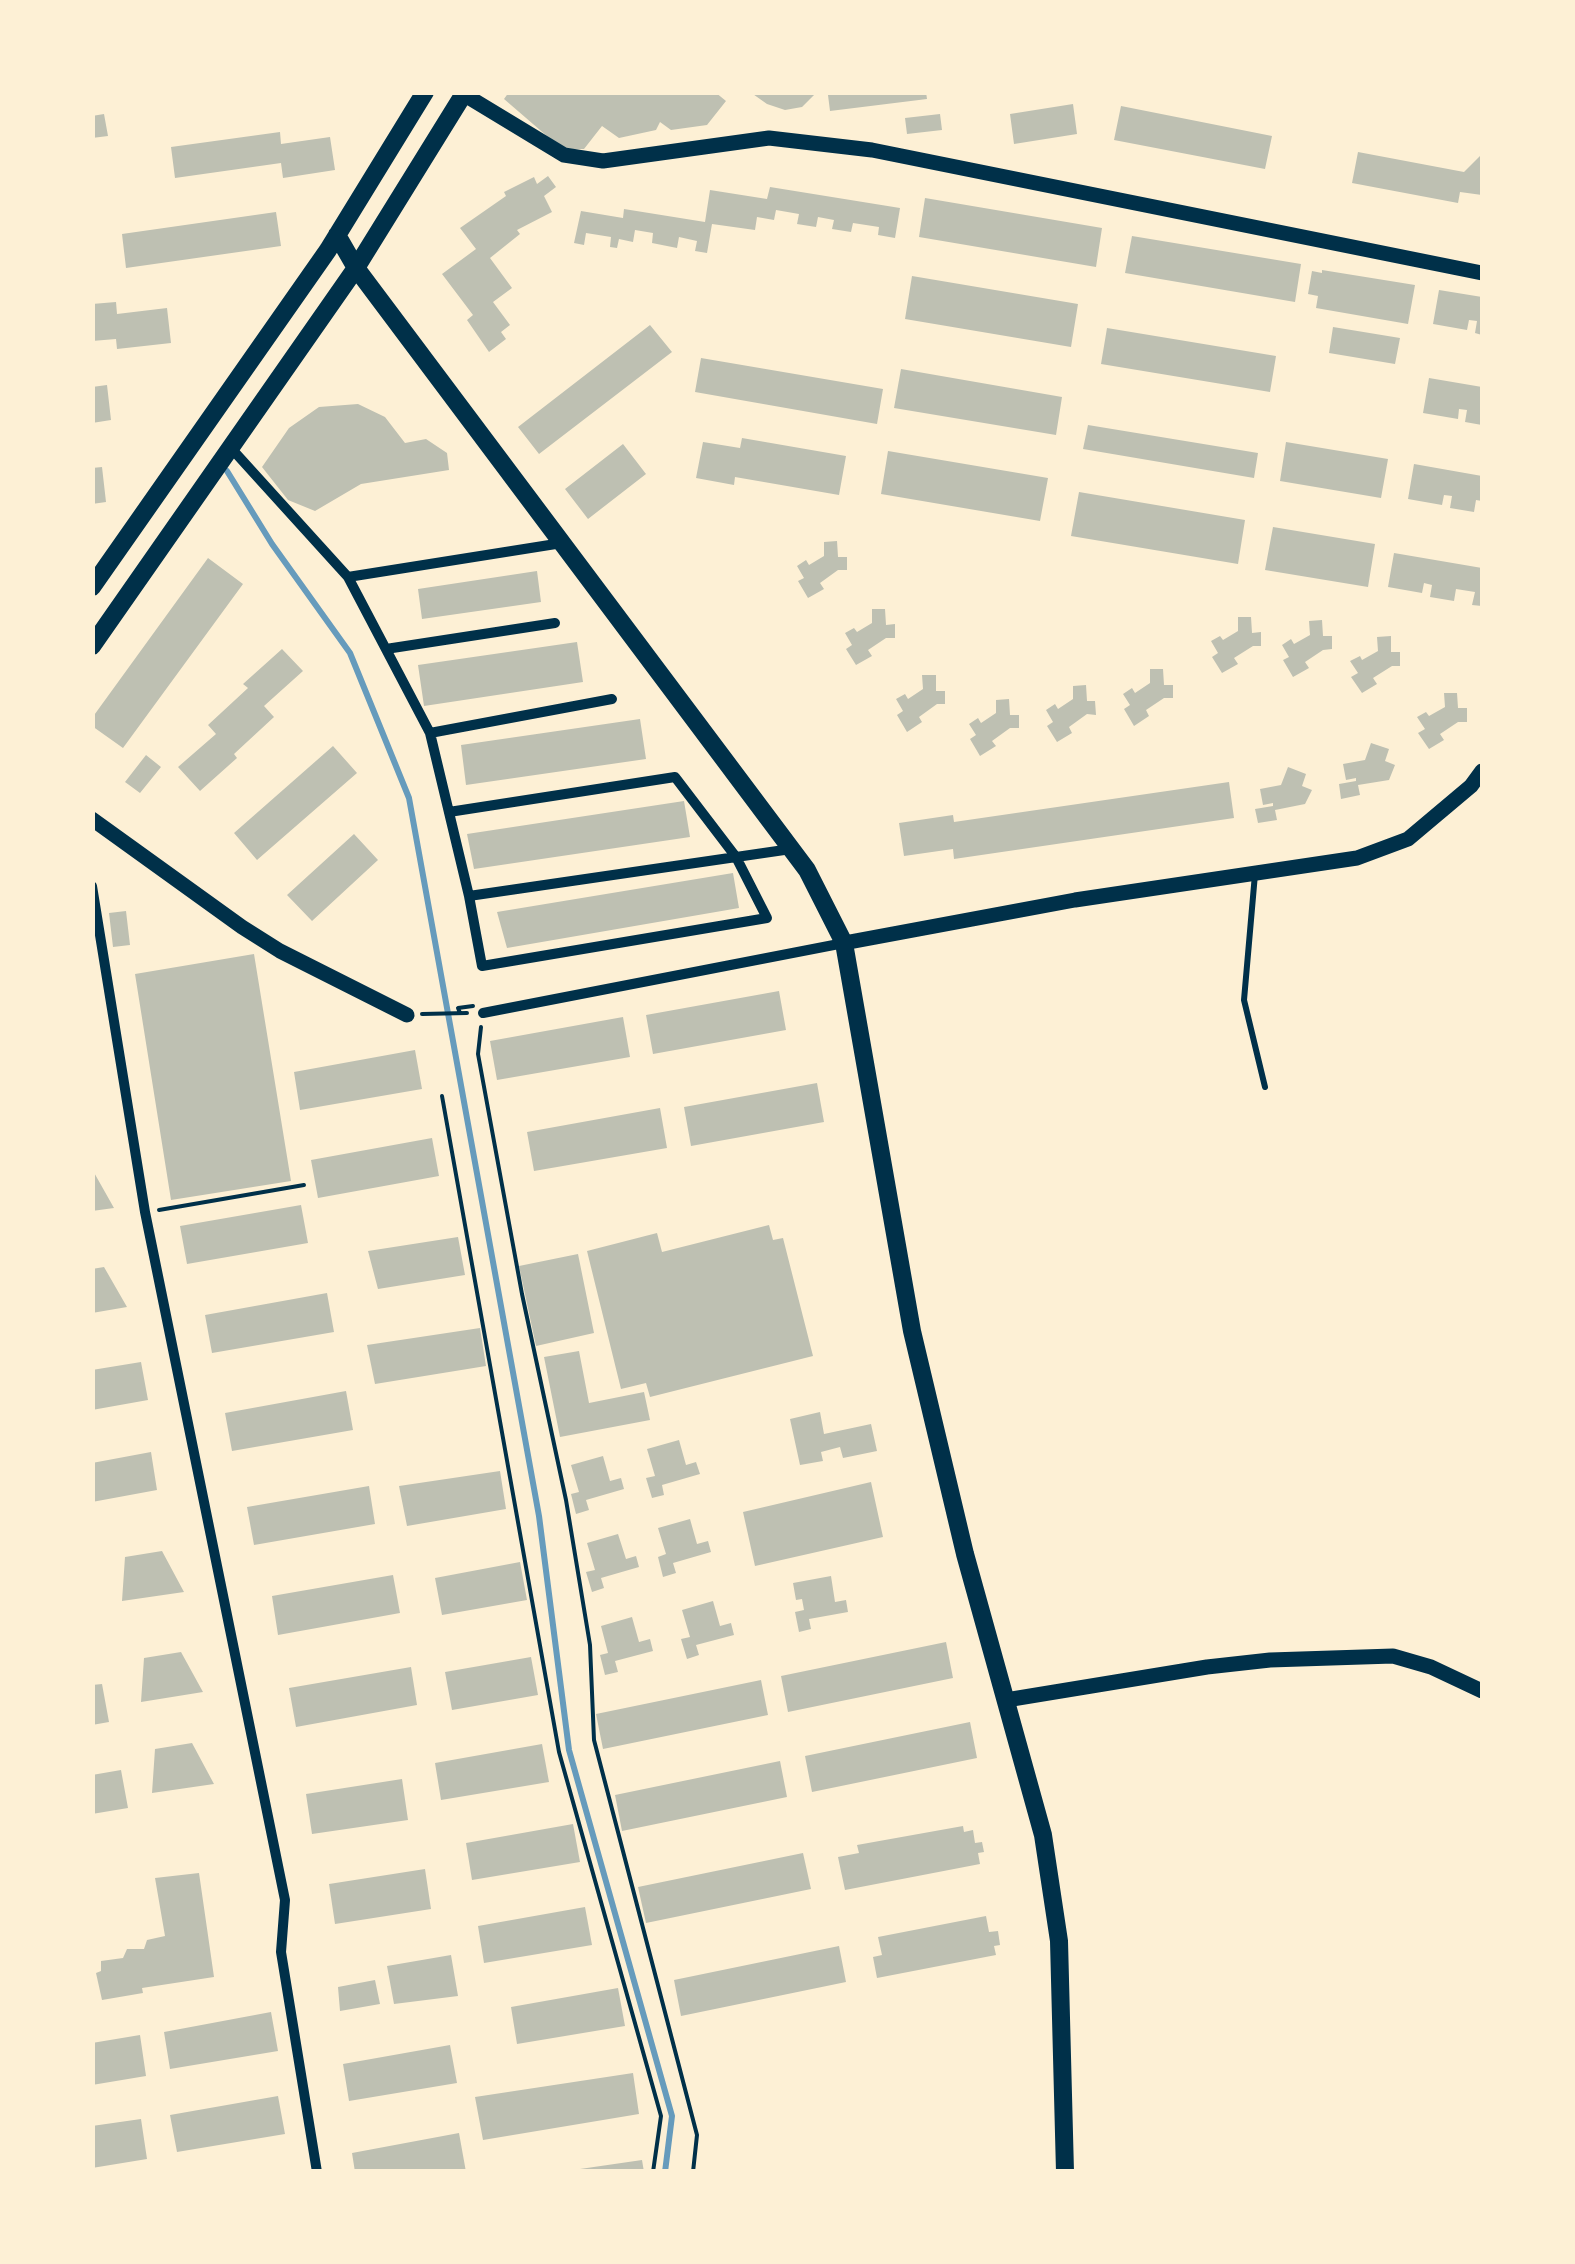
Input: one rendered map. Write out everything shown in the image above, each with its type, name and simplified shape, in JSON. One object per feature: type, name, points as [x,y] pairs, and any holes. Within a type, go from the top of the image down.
[{"type":"main road","points":[[92,587],[337,235],[425,92]]},
{"type":"main road","points":[[92,646],[356,268],[462,93]]},
{"type":"main road","points":[[337,235],[356,268],[807,870],[844,943],[912,1331],[965,1554],[1043,1835],[1059,1941],[1065,2172]]},
{"type":"street","points":[[462,93],[564,154],[603,161],[769,138],[872,150],[1482,273]]},
{"type":"street","points":[[231,448],[348,577],[430,733],[482,966],[767,918],[736,857],[676,777],[449,812]]},
{"type":"street","points":[[348,577],[563,543]]},
{"type":"street","points":[[386,650],[556,623]]},
{"type":"street","points":[[430,733],[612,699]]},
{"type":"street","points":[[483,1012],[1075,900],[1357,858],[1408,839],[1471,786],[1482,771]]},
{"type":"street","points":[[92,819],[255,935],[407,1015]]},
{"type":"street","points":[[469,896],[791,849]]},
{"type":"street","points":[[92,886],[145,1212],[286,1900],[280,1952],[317,2172]]},
{"type":"street","points":[[1006,1700],[1207,1667],[1270,1660],[1393,1656],[1432,1667],[1482,1691]]},
{"type":"lane","points":[[1255,872],[1244,1000],[1265,1088]]},
{"type":"path","points":[[407,1015],[483,1012],[478,1054],[522,1294],[566,1500],[590,1645],[594,1740],[697,2134],[693,2172]]},
{"type":"path","points":[[442,1096],[559,1752],[661,2116],[653,2172]]},
{"type":"path","points":[[145,1212],[304,1186]]},
{"type":"building","points":[[509,92],[715,92],[726,101],[707,125],[671,130],[660,122],[656,130],[619,138],[602,126],[584,149],[562,149],[504,99]]},
{"type":"building","points":[[750,92],[817,92],[802,107],[785,110]]},
{"type":"building","points":[[926,92],[927,99],[830,111],[828,95]]},
{"type":"building","points":[[1073,104],[1077,134],[1014,144],[1010,114]]},
{"type":"building","points":[[1121,106],[1272,136],[1265,169],[1114,140]]},
{"type":"building","points":[[104,114],[108,136],[92,138],[92,116]]},
{"type":"building","points":[[940,114],[942,130],[907,134],[905,118]]},
{"type":"building","points":[[280,132],[281,144],[330,137],[335,170],[283,178],[281,163],[175,178],[171,147]]},
{"type":"building","points":[[1358,152],[1464,172],[1482,154],[1482,195],[1460,192],[1458,203],[1352,183]]},
{"type":"building","points":[[548,176],[556,187],[544,196],[552,212],[517,230],[520,234],[490,258],[512,288],[493,302],[510,325],[501,332],[506,339],[489,352],[467,320],[473,315],[442,274],[476,249],[460,228],[506,196],[504,192],[534,177],[537,184]]},
{"type":"building","points":[[770,187],[900,208],[895,238],[878,235],[879,227],[853,223],[851,232],[832,229],[834,220],[818,217],[816,227],[797,224],[799,214],[776,210],[774,220],[757,217],[755,230],[712,224],[707,253],[695,251],[697,241],[679,237],[677,248],[652,243],[653,233],[635,230],[633,242],[619,239],[617,248],[610,247],[611,237],[586,233],[584,245],[574,243],[581,211],[623,218],[624,209],[705,222],[710,190],[767,199]]},
{"type":"building","points":[[925,198],[1102,228],[1096,267],[919,237]]},
{"type":"building","points":[[276,212],[281,246],[126,268],[122,234]]},
{"type":"building","points":[[1132,236],[1301,264],[1295,302],[1125,273]]},
{"type":"building","points":[[1312,271],[1415,285],[1408,324],[1316,308],[1318,296],[1308,294]]},
{"type":"building","points":[[912,276],[1078,304],[1071,347],[905,319]]},
{"type":"building","points":[[1439,290],[1482,297],[1482,335],[1475,333],[1477,321],[1469,320],[1467,330],[1433,324]]},
{"type":"building","points":[[116,302],[117,314],[167,308],[171,343],[117,349],[116,339],[92,341],[92,304]]},
{"type":"building","points":[[650,325],[672,352],[539,454],[518,427]]},
{"type":"building","points":[[1333,327],[1400,338],[1395,364],[1329,353]]},
{"type":"building","points":[[1107,328],[1276,356],[1270,392],[1101,364]]},
{"type":"building","points":[[701,358],[883,389],[877,424],[695,392]]},
{"type":"building","points":[[901,369],[1062,397],[1056,435],[894,408]]},
{"type":"building","points":[[1429,378],[1482,387],[1482,425],[1465,422],[1467,410],[1459,409],[1458,419],[1423,413]]},
{"type":"building","points":[[107,385],[111,420],[92,423],[92,387]]},
{"type":"building","points":[[358,404],[385,417],[405,443],[426,439],[447,453],[449,470],[361,484],[315,511],[288,500],[262,467],[289,428],[319,407]]},
{"type":"building","points":[[1088,425],[1258,453],[1254,478],[1083,449]]},
{"type":"building","points":[[742,438],[846,456],[839,495],[735,477],[734,485],[696,478],[703,442],[740,448]]},
{"type":"building","points":[[1286,442],[1388,459],[1381,498],[1280,481]]},
{"type":"building","points":[[623,444],[646,474],[588,519],[565,489]]},
{"type":"building","points":[[888,451],[1048,478],[1040,521],[881,494]]},
{"type":"building","points":[[1414,464],[1482,476],[1482,501],[1476,500],[1474,512],[1450,508],[1452,496],[1444,495],[1442,505],[1408,499]]},
{"type":"building","points":[[102,467],[106,502],[92,504],[92,468]]},
{"type":"building","points":[[1079,492],[1245,520],[1238,564],[1071,536]]},
{"type":"building","points":[[1273,527],[1375,544],[1368,587],[1265,570]]},
{"type":"building","points":[[837,541],[838,557],[847,557],[847,570],[838,570],[820,583],[824,589],[808,598],[798,581],[804,578],[797,566],[806,560],[809,565],[824,556],[824,542]]},
{"type":"building","points":[[1394,553],[1482,568],[1482,606],[1472,605],[1475,592],[1456,589],[1454,601],[1430,597],[1432,585],[1424,583],[1422,593],[1388,587]]},
{"type":"building","points":[[208,558],[243,584],[123,748],[92,726],[92,718]]},
{"type":"building","points":[[537,571],[541,602],[422,619],[418,589]]},
{"type":"building","points":[[872,609],[885,609],[886,625],[895,624],[895,638],[886,638],[868,650],[872,656],[856,665],[846,649],[852,645],[845,633],[854,628],[857,632],[872,623]]},
{"type":"building","points":[[1238,617],[1251,617],[1252,633],[1261,632],[1261,646],[1253,646],[1234,658],[1238,664],[1222,673],[1212,657],[1218,653],[1211,641],[1220,636],[1223,640],[1238,631]]},
{"type":"building","points":[[1322,620],[1323,636],[1332,636],[1332,649],[1323,650],[1305,662],[1309,668],[1293,677],[1283,660],[1289,657],[1282,645],[1291,639],[1294,644],[1310,635],[1309,621]]},
{"type":"building","points":[[1391,636],[1391,652],[1400,652],[1400,666],[1392,666],[1373,678],[1377,684],[1362,693],[1351,677],[1358,673],[1350,661],[1360,656],[1362,660],[1378,651],[1377,637]]},
{"type":"building","points":[[577,642],[583,682],[424,706],[418,665]]},
{"type":"building","points":[[282,649],[303,671],[264,706],[274,717],[200,791],[178,767],[216,734],[208,725],[248,688],[243,684]]},
{"type":"building","points":[[1150,669],[1163,669],[1164,685],[1173,685],[1173,698],[1164,698],[1146,710],[1149,716],[1134,726],[1124,709],[1130,705],[1123,694],[1132,688],[1135,693],[1150,683]]},
{"type":"building","points":[[922,675],[936,675],[936,691],[945,691],[945,704],[937,704],[919,717],[922,722],[907,732],[897,715],[903,711],[896,699],[905,694],[908,699],[923,689]]},
{"type":"building","points":[[1086,685],[1087,701],[1095,701],[1096,715],[1087,714],[1069,727],[1072,733],[1057,742],[1047,726],[1053,722],[1046,710],[1055,704],[1058,709],[1073,699],[1073,686]]},
{"type":"building","points":[[1444,693],[1457,693],[1458,708],[1467,708],[1467,722],[1458,722],[1440,734],[1444,740],[1429,749],[1418,733],[1425,729],[1417,717],[1426,712],[1429,716],[1445,707]]},
{"type":"building","points":[[1009,699],[1010,715],[1019,715],[1019,728],[1010,728],[992,741],[996,746],[980,756],[970,739],[976,735],[969,724],[978,718],[981,723],[996,713],[996,700]]},
{"type":"building","points":[[640,719],[646,759],[466,785],[461,745]]},
{"type":"building","points":[[1371,743],[1389,749],[1385,761],[1395,765],[1389,780],[1358,785],[1360,795],[1341,799],[1339,784],[1356,781],[1346,780],[1343,764],[1365,760]]},
{"type":"building","points":[[333,746],[357,773],[257,860],[234,833]]},
{"type":"building","points":[[146,755],[161,767],[140,793],[125,782]]},
{"type":"building","points":[[1288,767],[1306,774],[1302,786],[1312,790],[1305,804],[1275,810],[1277,820],[1258,823],[1255,809],[1273,806],[1263,805],[1260,789],[1281,785]]},
{"type":"building","points":[[1229,782],[1234,818],[954,859],[953,849],[904,856],[899,823],[953,815],[954,822]]},
{"type":"building","points":[[684,801],[690,837],[474,869],[467,834]]},
{"type":"building","points":[[354,834],[378,860],[312,921],[287,895]]},
{"type":"building","points":[[733,873],[739,908],[507,948],[497,912]]},
{"type":"building","points":[[126,911],[130,945],[113,947],[109,913]]},
{"type":"building","points":[[254,954],[291,1181],[171,1200],[135,974]]},
{"type":"building","points":[[779,991],[786,1030],[653,1054],[646,1015]]},
{"type":"building","points":[[623,1017],[630,1057],[497,1080],[490,1041]]},
{"type":"building","points":[[415,1050],[422,1089],[300,1110],[294,1072]]},
{"type":"building","points":[[817,1083],[824,1122],[691,1146],[684,1107]]},
{"type":"building","points":[[660,1108],[667,1148],[534,1171],[527,1132]]},
{"type":"building","points":[[432,1138],[439,1176],[318,1198],[311,1160]]},
{"type":"building","points":[[92,1169],[114,1208],[92,1211]]},
{"type":"building","points":[[301,1205],[308,1243],[187,1264],[180,1226]]},
{"type":"building","points":[[769,1225],[773,1240],[783,1238],[813,1356],[650,1397],[646,1383],[621,1389],[587,1251],[657,1233],[662,1252]]},
{"type":"building","points":[[458,1237],[465,1275],[378,1289],[368,1251]]},
{"type":"building","points":[[578,1254],[594,1333],[536,1346],[519,1266]]},
{"type":"building","points":[[104,1267],[127,1307],[92,1313],[92,1269]]},
{"type":"building","points":[[327,1293],[334,1332],[212,1353],[205,1315]]},
{"type":"building","points":[[480,1328],[486,1366],[375,1384],[367,1345]]},
{"type":"building","points":[[579,1351],[589,1403],[644,1392],[650,1420],[560,1437],[544,1357]]},
{"type":"building","points":[[141,1362],[148,1400],[92,1410],[92,1370]]},
{"type":"building","points":[[346,1391],[353,1430],[232,1451],[225,1413]]},
{"type":"building","points":[[820,1412],[824,1434],[871,1424],[877,1451],[843,1458],[840,1447],[821,1452],[823,1461],[800,1465],[790,1419]]},
{"type":"building","points":[[679,1440],[686,1465],[696,1462],[700,1474],[662,1485],[664,1495],[652,1498],[646,1478],[655,1476],[647,1449]]},
{"type":"building","points":[[151,1452],[157,1490],[92,1502],[92,1463]]},
{"type":"building","points":[[603,1456],[610,1481],[621,1478],[624,1489],[586,1500],[589,1510],[576,1514],[571,1494],[579,1492],[571,1465]]},
{"type":"building","points":[[500,1471],[506,1509],[407,1526],[399,1486]]},
{"type":"building","points":[[871,1482],[883,1537],[755,1566],[743,1512]]},
{"type":"building","points":[[369,1486],[375,1524],[254,1545],[247,1507]]},
{"type":"building","points":[[690,1519],[697,1544],[708,1541],[711,1552],[673,1563],[676,1573],[663,1577],[658,1557],[666,1554],[658,1528]]},
{"type":"building","points":[[618,1534],[626,1559],[636,1556],[639,1567],[601,1578],[604,1588],[592,1592],[586,1572],[595,1570],[587,1543]]},
{"type":"building","points":[[162,1551],[184,1592],[122,1601],[125,1557]]},
{"type":"building","points":[[520,1562],[527,1600],[442,1615],[435,1578]]},
{"type":"building","points":[[393,1575],[400,1613],[278,1635],[272,1596]]},
{"type":"building","points":[[831,1576],[835,1602],[846,1600],[848,1612],[809,1619],[811,1629],[799,1632],[795,1612],[804,1610],[802,1599],[796,1600],[793,1583]]},
{"type":"building","points":[[713,1601],[720,1626],[731,1623],[734,1635],[696,1645],[699,1655],[687,1659],[681,1639],[690,1637],[682,1610]]},
{"type":"building","points":[[632,1617],[639,1642],[650,1639],[653,1651],[615,1661],[618,1672],[605,1675],[600,1655],[608,1653],[601,1626]]},
{"type":"building","points":[[946,1642],[953,1678],[788,1712],[781,1676]]},
{"type":"building","points":[[181,1652],[203,1692],[141,1702],[144,1658]]},
{"type":"building","points":[[531,1657],[538,1695],[452,1710],[445,1672]]},
{"type":"building","points":[[411,1667],[417,1705],[296,1727],[289,1688]]},
{"type":"building","points":[[761,1680],[768,1715],[603,1749],[596,1714]]},
{"type":"building","points":[[102,1684],[109,1722],[92,1725],[92,1685]]},
{"type":"building","points":[[970,1722],[977,1758],[812,1792],[805,1756]]},
{"type":"building","points":[[192,1743],[214,1784],[152,1793],[155,1749]]},
{"type":"building","points":[[542,1744],[549,1782],[441,1800],[435,1763]]},
{"type":"building","points":[[780,1761],[787,1797],[622,1831],[615,1795]]},
{"type":"building","points":[[121,1770],[128,1808],[92,1814],[92,1775]]},
{"type":"building","points":[[402,1779],[408,1820],[312,1834],[306,1794]]},
{"type":"building","points":[[573,1824],[580,1862],[472,1880],[466,1843]]},
{"type":"building","points":[[963,1826],[964,1832],[973,1830],[975,1843],[982,1842],[980,1864],[845,1890],[838,1857],[859,1853],[857,1845]]},
{"type":"building","points":[[803,1853],[811,1889],[646,1923],[638,1887]]},
{"type":"building","points":[[425,1869],[431,1909],[335,1924],[329,1884]]},
{"type":"building","points":[[199,1873],[214,1977],[142,1988],[143,1993],[102,2000],[96,1973],[101,1971],[101,1961],[123,1958],[127,1949],[144,1949],[147,1940],[165,1936],[155,1878]]},
{"type":"building","points":[[585,1907],[592,1945],[484,1963],[478,1926]]},
{"type":"building","points":[[986,1916],[989,1932],[998,1931],[1000,1945],[994,1946],[996,1955],[877,1978],[873,1957],[882,1955],[878,1937]]},
{"type":"building","points":[[839,1946],[846,1982],[681,2016],[674,1980]]},
{"type":"building","points":[[451,1955],[458,1996],[394,2004],[387,1966]]},
{"type":"building","points":[[375,1980],[380,2004],[340,2011],[338,1987]]},
{"type":"building","points":[[618,1988],[625,2026],[517,2044],[511,2007]]},
{"type":"building","points":[[271,2012],[278,2051],[170,2069],[164,2032]]},
{"type":"building","points":[[140,2035],[146,2076],[92,2085],[92,2043]]},
{"type":"building","points":[[450,2045],[457,2083],[349,2101],[343,2064]]},
{"type":"building","points":[[633,2073],[639,2114],[483,2140],[475,2097]]},
{"type":"building","points":[[278,2096],[285,2134],[177,2152],[170,2115]]},
{"type":"building","points":[[141,2119],[147,2159],[92,2168],[92,2126]]},
{"type":"building","points":[[459,2133],[466,2172],[355,2172],[352,2153]]},
{"type":"building","points":[[642,2160],[644,2172],[580,2172],[580,2169]]},
{"type":"waterway","points":[[227,471],[272,544],[350,653],[409,798],[539,1516],[569,1750],[672,2116],[665,2172]]}]
